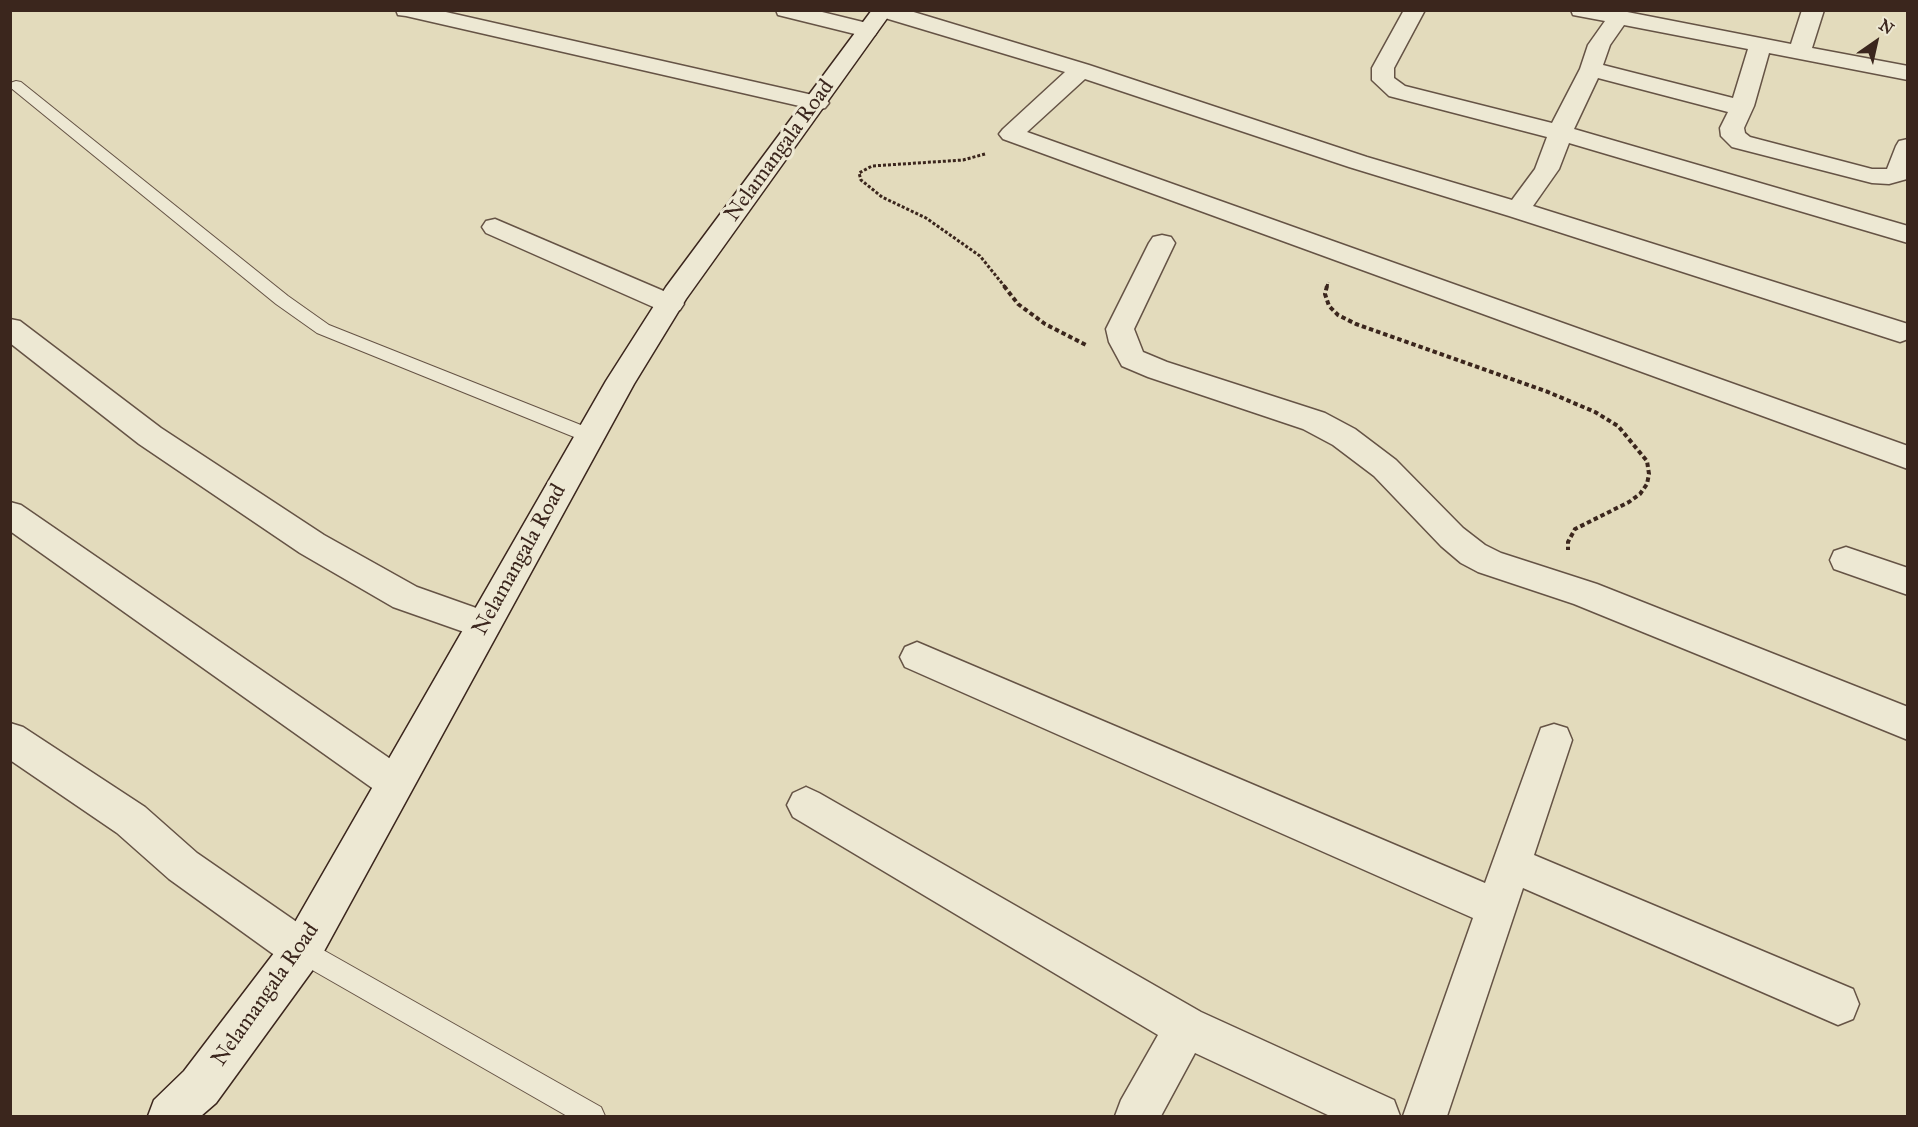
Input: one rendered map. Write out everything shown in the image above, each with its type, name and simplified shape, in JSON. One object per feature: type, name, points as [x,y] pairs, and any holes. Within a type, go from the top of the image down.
[{"type":"street","points":[[406,10],[817,103]]},
{"type":"street","points":[[786,10],[878,17],[1081,70],[1326,152],[1518,210],[1900,332]]},
{"type":"street","points":[[1415,10],[1383,68],[1383,80],[1397,91],[1561,133],[1908,235]]},
{"type":"street","points":[[1581,10],[1908,73]]},
{"type":"street","points":[[1799,52],[1813,10]]},
{"type":"street","name":"Nelamangala Road","points":[[170,1116],[200,1087],[302,950],[621,381],[670,304],[878,17]]},
{"type":"street","points":[[1518,210],[1547,169],[1568,112],[1591,69],[1599,45],[1618,18]]},
{"type":"street","points":[[1760,45],[1742,106],[1732,128],[1733,136],[1741,142],[1872,176],[1889,177],[1898,174],[1908,146]]},
{"type":"street","points":[[1591,69],[1721,104],[1742,106]]},
{"type":"street","points":[[1081,70],[1011,134],[1908,458]]},
{"type":"street","points":[[495,227],[670,304]]},
{"type":"street","points":[[1162,243],[1120,329],[1123,342],[1132,359],[1158,370],[1218,387],[1314,421],[1368,454],[1452,537],[1473,554],[1584,594],[1908,724]]},
{"type":"street","points":[[10,328],[150,436],[312,544],[405,597],[484,625]]},
{"type":"street","points":[[10,514],[395,783]]},
{"type":"street","points":[[1846,560],[1908,582]]},
{"type":"street","points":[[918,657],[1496,908]]},
{"type":"street","points":[[10,739],[131,820],[183,866],[302,950]]},
{"type":"street","points":[[1425,1116],[1554,740]]},
{"type":"street","points":[[806,805],[1186,1027],[1378,1116]]},
{"type":"street","points":[[1511,864],[1838,1004]]},
{"type":"street","points":[[1137,1116],[1186,1027]]},
{"type":"lane","points":[[16,85],[282,300],[323,329],[590,436]]},
{"type":"lane","points":[[302,950],[592,1116]]},
{"type":"path","points":[[1011,134],[989,153],[963,160],[872,166],[859,173],[861,180],[882,196],[926,218],[980,256],[1018,304],[1045,324],[1080,343],[1132,359]]},
{"type":"path","points":[[1336,251],[1325,294],[1329,306],[1338,315],[1356,324],[1548,392],[1595,412],[1618,426],[1647,461],[1649,474],[1647,484],[1640,494],[1629,502],[1575,529],[1568,542],[1568,564],[1584,594]]}]
